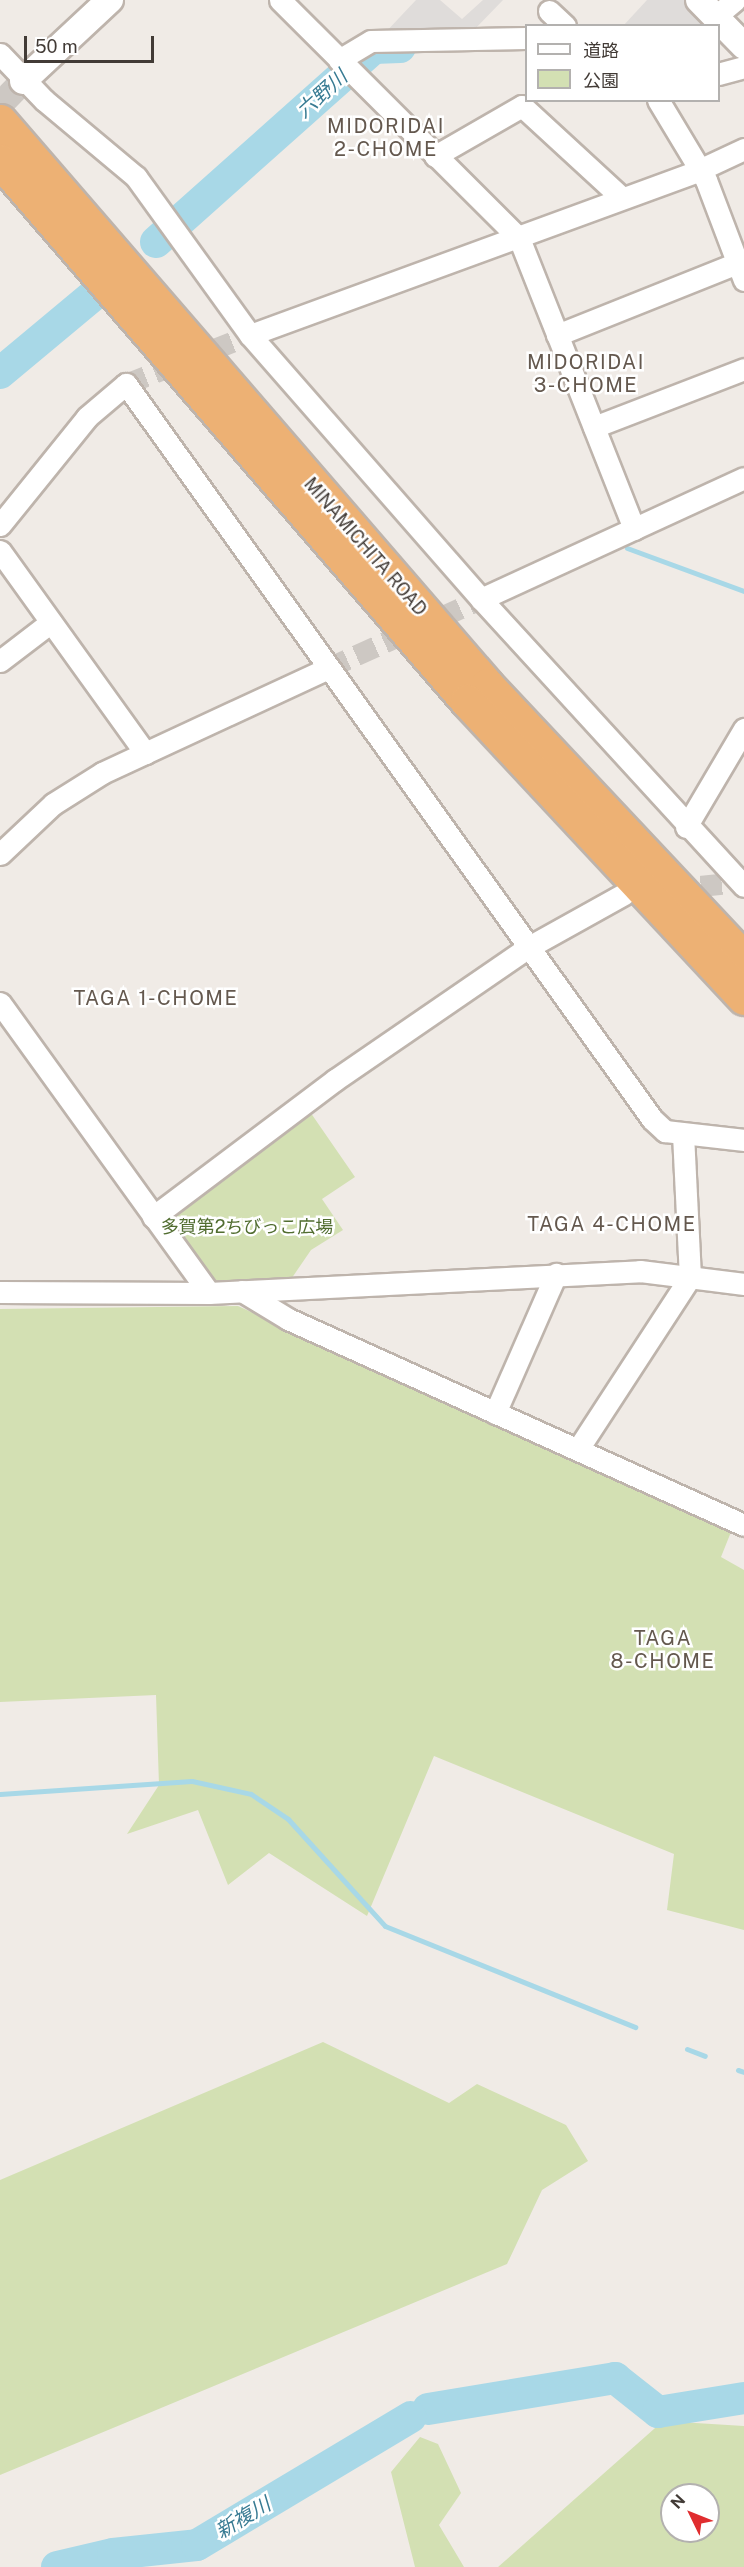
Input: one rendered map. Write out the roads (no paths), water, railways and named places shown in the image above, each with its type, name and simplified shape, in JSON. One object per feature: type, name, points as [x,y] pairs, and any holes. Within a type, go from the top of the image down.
[{"type":"highway","name":"MINAMICHITA ROAD","points":[[0,122],[487,685],[744,959]]},
{"type":"highway","name":"MINAMICHITA ROAD","points":[[0,161],[467,701],[744,998]]},
{"type":"street","points":[[23,81],[110,0]]},
{"type":"street","points":[[280,0],[519,238],[634,529]]},
{"type":"street","points":[[725,26],[735,0]]},
{"type":"street","points":[[549,11],[563,24]]},
{"type":"street","points":[[344,64],[371,41],[525,38]]},
{"type":"street","points":[[0,54],[23,81],[136,177],[250,335],[481,599],[686,827],[743,883]]},
{"type":"street","points":[[720,74],[744,68]]},
{"type":"street","points":[[557,335],[741,272],[697,171],[659,102]]},
{"type":"street","points":[[435,156],[522,106],[621,197]]},
{"type":"street","points":[[250,335],[697,171],[744,149]]},
{"type":"street","points":[[594,427],[744,369]]},
{"type":"street","points":[[0,525],[87,417],[126,384],[527,948],[652,1119],[665,1131],[744,1140]]},
{"type":"street","points":[[481,599],[744,478]]},
{"type":"street","points":[[0,550],[145,753]]},
{"type":"street","points":[[0,661],[51,622]]},
{"type":"street","points":[[0,854],[52,804],[145,753],[328,668]]},
{"type":"street","points":[[686,827],[744,729]]},
{"type":"street","points":[[153,1217],[335,1080],[527,948],[624,894]]},
{"type":"street","points":[[0,1003],[208,1293]]},
{"type":"street","points":[[578,1449],[690,1277],[683,1134]]},
{"type":"street","points":[[0,1292],[208,1293],[640,1271],[744,1284]]},
{"type":"street","points":[[495,1413],[556,1274]]},
{"type":"street","points":[[242,1291],[288,1319],[744,1525]]},
{"type":"waterway","name":"六野川","points":[[156,242],[374,48],[400,47]]},
{"type":"waterway","name":"六野川","points":[[0,373],[126,268]]},
{"type":"waterway","points":[[627,548],[744,591]]},
{"type":"waterway","points":[[0,1794],[192,1781],[251,1794],[288,1819],[385,1926],[635,2027]]},
{"type":"waterway","points":[[687,2049],[705,2056]]},
{"type":"waterway","points":[[738,2070],[744,2072]]},
{"type":"waterway","name":"新複川","points":[[428,2409],[615,2378],[658,2412],[744,2398]]},
{"type":"waterway","name":"新複川","points":[[57,2567],[113,2554],[197,2545],[411,2417]]},
{"type":"tunnel","points":[[0,105],[23,81]]},
{"type":"tunnel","points":[[126,384],[250,335]]},
{"type":"tunnel","points":[[328,668],[481,599]]},
{"type":"tunnel","points":[[670,889],[740,882]]},
{"type":"district","name":"MIDORIDAI 2-CHOME","points":[[386,138]]},
{"type":"district","name":"MIDORIDAI 3-CHOME","points":[[586,374]]},
{"type":"district","name":"TAGA 1-CHOME","points":[[156,998]]},
{"type":"district","name":"TAGA 4-CHOME","points":[[612,1224]]},
{"type":"district","name":"TAGA 8-CHOME","points":[[663,1650]]},
{"type":"park label","name":"多賀第2ちびっこ広場","points":[[247,1227]]}]
